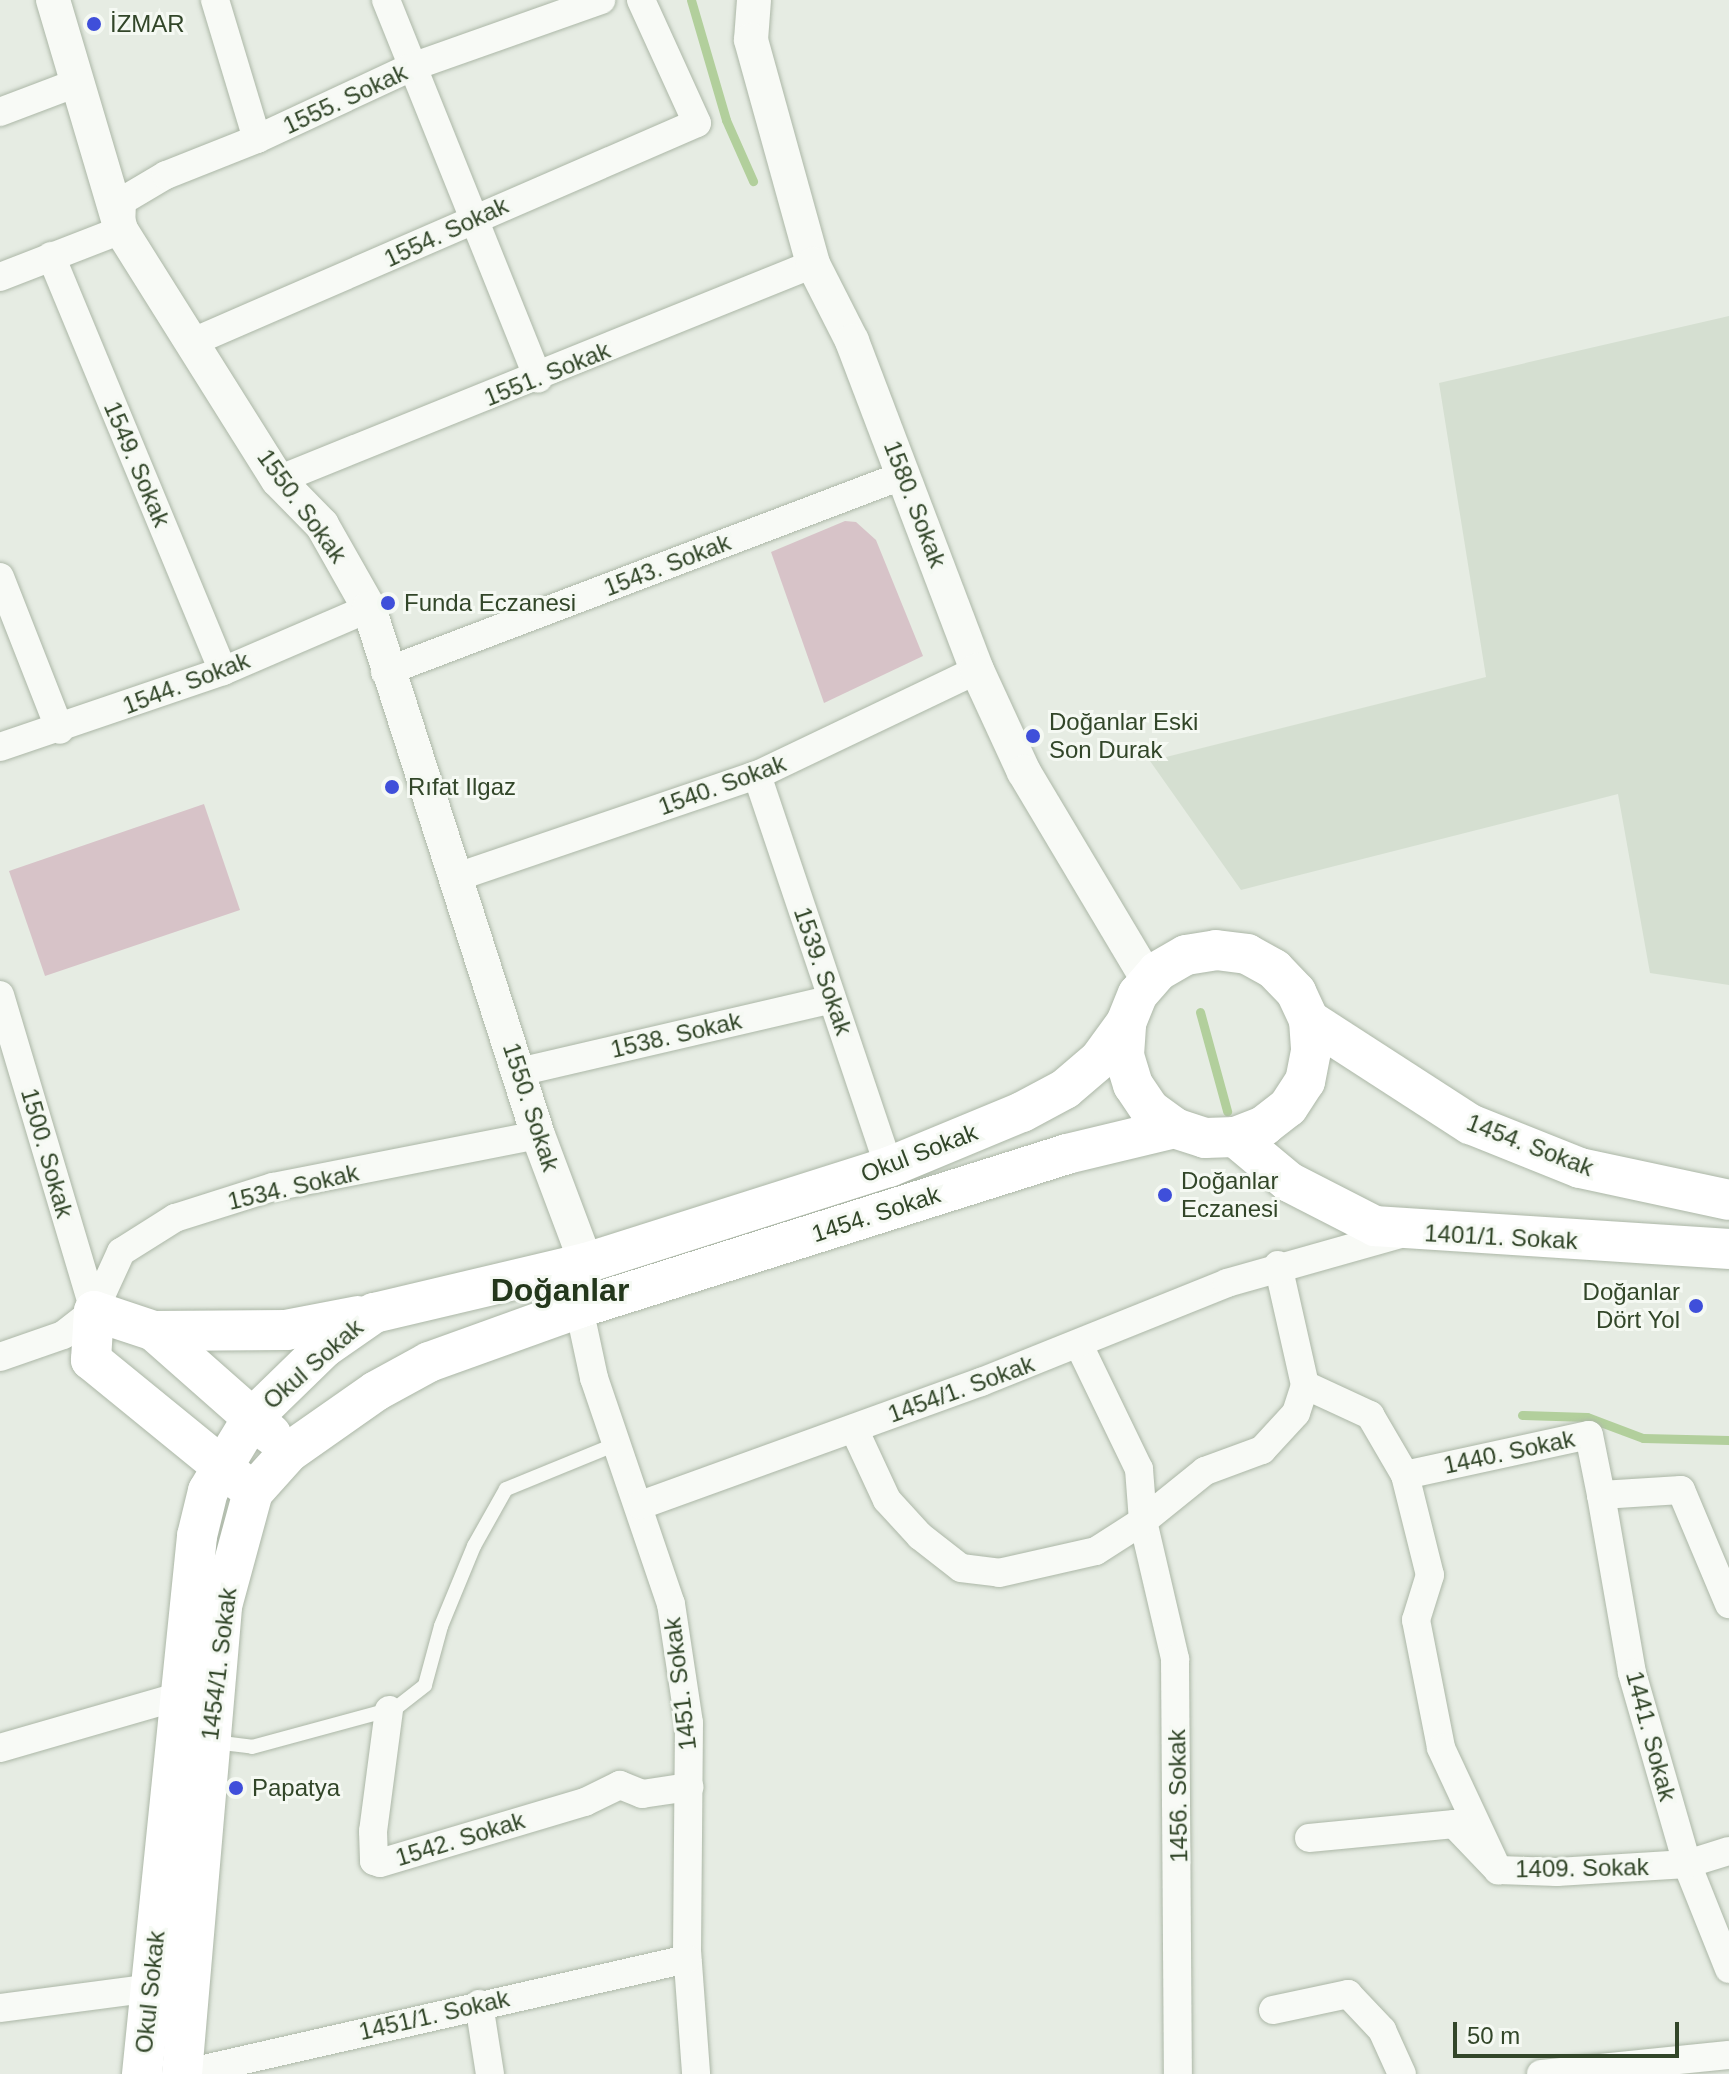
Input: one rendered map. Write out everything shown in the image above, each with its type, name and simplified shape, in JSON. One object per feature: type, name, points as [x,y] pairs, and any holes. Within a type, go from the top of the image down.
[{"type":"main road","points":[[1216,950],[1247,954],[1274,969],[1296,992],[1309,1020],[1311,1051],[1305,1081],[1288,1107],[1264,1126],[1235,1137],[1205,1138],[1175,1128],[1150,1110],[1133,1085],[1124,1055],[1126,1023],[1149,982],[1186,955],[1216,950]]},
{"type":"main road","name":"1454. Sokak","points":[[1309,1020],[1470,1124],[1580,1168],[1729,1200]]},
{"type":"main road","name":"Okul Sokak","points":[[142,2074],[197,1536],[221,1466],[253,1417],[325,1347],[374,1313],[586,1263],[889,1167],[1065,1089],[1099,1060],[1126,1023]]},
{"type":"main road","name":"1454. Sokak","points":[[579,1308],[1067,1154],[1175,1128]]},
{"type":"main road","points":[[1235,1137],[1289,1182],[1331,1206],[1375,1226],[1408,1232]]},
{"type":"main road","name":"1401/1. Sokak","points":[[1408,1232],[1729,1249]]},
{"type":"main road","name":"1454/1. Sokak","points":[[182,2074],[222,1606],[253,1492],[289,1452],[429,1362],[579,1308]]},
{"type":"main road","points":[[253,1492],[91,1360],[94,1311],[154,1331],[286,1330],[374,1313]]},
{"type":"main road","points":[[154,1331],[289,1452]]},
{"type":"street","name":"1550. Sokak","points":[[53,0],[121,230],[195,341],[278,480],[322,525],[369,608],[385,672],[457,877],[538,1135],[586,1263],[579,1308]]},
{"type":"street","points":[[215,0],[257,139]]},
{"type":"street","points":[[386,0],[409,68],[538,379]]},
{"type":"street","name":"1555. Sokak","points":[[121,230],[122,201],[133,193],[409,68],[567,6],[601,0]]},
{"type":"street","name":"1554. Sokak","points":[[195,341],[473,224],[697,123],[641,0]]},
{"type":"street","name":"1580. Sokak","points":[[754,0],[751,40],[813,264],[852,341],[977,670],[1024,772],[1149,982]]},
{"type":"street","points":[[0,112],[79,82]]},
{"type":"street","points":[[0,277],[121,230]]},
{"type":"street","name":"1549. Sokak","points":[[51,256],[223,671]]},
{"type":"street","name":"1551. Sokak","points":[[278,480],[538,379],[813,264]]},
{"type":"street","name":"1543. Sokak","points":[[385,672],[904,475]]},
{"type":"street","points":[[0,577],[60,730]]},
{"type":"street","name":"1544. Sokak","points":[[0,747],[60,730],[223,671],[369,608]]},
{"type":"street","name":"1540. Sokak","points":[[457,877],[757,775],[977,670]]},
{"type":"street","name":"1539. Sokak","points":[[757,775],[889,1167]]},
{"type":"street","name":"1500. Sokak","points":[[0,995],[94,1311]]},
{"type":"street","name":"1538. Sokak","points":[[519,1072],[832,999]]},
{"type":"street","name":"1534. Sokak","points":[[94,1311],[121,1252],[175,1218],[273,1187],[538,1135]]},
{"type":"street","name":"1401/1. Sokak","points":[[1278,1265],[1408,1232]]},
{"type":"street","points":[[854,1429],[887,1500],[920,1536],[961,1568],[999,1573],[1096,1551],[1143,1521],[1205,1471],[1262,1450],[1296,1413],[1305,1385],[1278,1265]]},
{"type":"street","name":"1454/1. Sokak","points":[[641,1505],[1079,1345],[1278,1265]]},
{"type":"street","name":"1451. Sokak","points":[[579,1308],[594,1378],[641,1505],[671,1604],[689,1723],[687,1959],[696,2074]]},
{"type":"street","points":[[0,1357],[63,1335],[94,1311]]},
{"type":"street","name":"1456. Sokak","points":[[1079,1345],[1135,1459],[1143,1521],[1175,1659],[1179,1807],[1175,2073]]},
{"type":"street","points":[[1305,1385],[1370,1415],[1405,1475],[1430,1575],[1416,1620],[1441,1748],[1498,1870]]},
{"type":"street","name":"1440. Sokak","points":[[1405,1475],[1589,1435],[1601,1495]]},
{"type":"street","points":[[1601,1495],[1681,1490],[1729,1604]]},
{"type":"street","name":"1441. Sokak","points":[[1601,1495],[1632,1673],[1687,1864],[1729,1969]]},
{"type":"street","points":[[0,1748],[180,1696]]},
{"type":"street","name":"1542. Sokak","points":[[389,1710],[373,1831],[374,1861],[380,1863],[585,1802],[620,1785],[642,1794],[689,1787]]},
{"type":"street","name":"1409. Sokak","points":[[1309,1838],[1454,1824],[1498,1870],[1557,1872],[1687,1864],[1729,1851]]},
{"type":"street","name":"1451/1. Sokak","points":[[182,2074],[687,1959]]},
{"type":"street","points":[[0,2008],[151,1988]]},
{"type":"street","points":[[1273,2010],[1348,1994],[1382,2030],[1402,2074]]},
{"type":"street","points":[[479,2004],[490,2074]]},
{"type":"street","points":[[1541,2074],[1697,2068],[1729,2055]]},
{"type":"lane","points":[[210,1741],[252,1747],[389,1710],[425,1685],[441,1626],[474,1546],[506,1489],[619,1443]]},
{"type":"shaded area","points":[[1729,316],[1729,985],[1650,973],[1618,794],[1241,890],[1150,761],[1486,677],[1439,383]]},
{"type":"shaded area","points":[[845,521],[856,522],[876,540],[923,656],[824,703],[771,552]]},
{"type":"shaded area","points":[[204,804],[240,910],[45,976],[9,871]]},
{"type":"waterway","points":[[691,0],[726,120],[753,181]]},
{"type":"waterway","points":[[1200,1012],[1227,1111]]},
{"type":"waterway","points":[[1522,1415],[1587,1417],[1643,1438],[1729,1440]]},
{"type":"place","name":"İZMAR","points":[[94,24]]},
{"type":"place","name":"Funda Eczanesi","points":[[388,603]]},
{"type":"place","name":"Doğanlar Eski Son Durak","points":[[1033,736]]},
{"type":"place","name":"Rıfat Ilgaz","points":[[392,787]]},
{"type":"place","name":"Doğanlar Eczanesi","points":[[1165,1195]]},
{"type":"place","name":"Doğanlar Dört Yol","points":[[1696,1306]]},
{"type":"place","name":"Papatya","points":[[236,1788]]},
{"type":"district","name":"Doğanlar","points":[[560,1290]]}]
